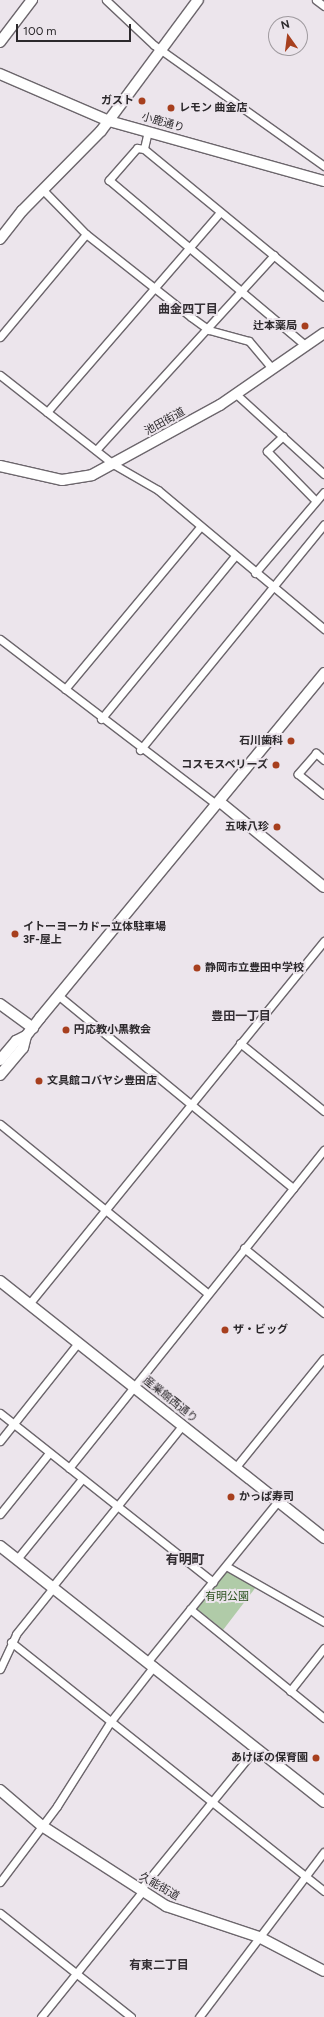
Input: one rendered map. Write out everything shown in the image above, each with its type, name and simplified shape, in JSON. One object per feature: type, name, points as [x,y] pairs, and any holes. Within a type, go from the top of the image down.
[{"type":"street","points":[[0,42],[32,0]]},
{"type":"street","points":[[106,0],[162,48],[324,166]]},
{"type":"street","points":[[0,239],[43,190],[109,121],[198,0]]},
{"type":"street","points":[[316,0],[324,6]]},
{"type":"street","name":"小鹿通り","points":[[0,74],[109,121],[324,181]]},
{"type":"street","points":[[144,148],[148,131]]},
{"type":"street","points":[[304,344],[109,180],[137,148],[144,148],[324,297]]},
{"type":"street","points":[[43,190],[86,234],[209,330],[249,341],[272,368]]},
{"type":"street","points":[[47,412],[220,212]]},
{"type":"street","points":[[0,337],[86,234]]},
{"type":"street","points":[[96,450],[209,330],[274,255]]},
{"type":"street","name":"池田街道","points":[[0,466],[62,480],[84,478],[113,464],[236,394],[304,344],[324,332]]},
{"type":"street","points":[[0,375],[113,464],[158,490],[234,557],[324,629]]},
{"type":"street","points":[[236,394],[324,474]]},
{"type":"street","points":[[283,436],[267,451],[314,500]]},
{"type":"street","points":[[255,573],[314,500],[324,492]]},
{"type":"street","points":[[140,750],[324,524]]},
{"type":"street","points":[[65,689],[200,527]]},
{"type":"street","points":[[101,719],[234,557]]},
{"type":"street","points":[[0,639],[65,689],[140,750],[218,803],[324,886]]},
{"type":"street","points":[[0,1060],[16,1042],[26,1036],[33,1028],[324,673]]},
{"type":"street","points":[[324,760],[316,753],[298,774],[324,795]]},
{"type":"street","points":[[29,1304],[189,1103],[324,941]]},
{"type":"street","points":[[59,996],[294,1188]]},
{"type":"street","points":[[0,1004],[33,1028]]},
{"type":"street","points":[[0,1075],[23,1048],[26,1036]]},
{"type":"street","points":[[240,1043],[324,1111]]},
{"type":"street","points":[[0,1124],[207,1293]]},
{"type":"street","points":[[69,1468],[207,1293],[324,1150]]},
{"type":"street","points":[[244,1248],[324,1313]]},
{"type":"street","name":"産業館西通り","points":[[0,1281],[324,1538]]},
{"type":"street","points":[[0,1441],[78,1343]]},
{"type":"street","points":[[235,1468],[324,1358]]},
{"type":"street","points":[[0,1413],[213,1582]]},
{"type":"street","points":[[0,1669],[2,1657],[11,1642],[53,1587],[182,1426]]},
{"type":"street","points":[[0,1514],[49,1453]]},
{"type":"street","points":[[17,1559],[82,1479]]},
{"type":"street","points":[[0,1882],[42,1826],[111,1721],[190,1609],[278,1502]]},
{"type":"street","points":[[0,1546],[324,1802]]},
{"type":"street","points":[[226,1566],[324,1622]]},
{"type":"street","points":[[190,1609],[324,1718]]},
{"type":"street","points":[[11,1642],[324,1891]]},
{"type":"street","points":[[290,1691],[324,1648]]},
{"type":"street","points":[[41,2017],[255,1749]]},
{"type":"street","name":"久能街道","points":[[0,1790],[42,1826],[141,1891],[185,1914],[259,1937],[324,1971]]},
{"type":"street","points":[[199,2017],[324,1852]]},
{"type":"street","points":[[0,1913],[131,2017]]},
{"type":"green space","name":"有明公園","points":[[228,1570],[256,1587],[223,1630],[196,1608]]},
{"type":"place","name":"ガスト","points":[[142,101]]},
{"type":"place","name":"レモン 曲金店","points":[[171,108]]},
{"type":"place","name":"辻本薬局","points":[[305,326]]},
{"type":"place","name":"石川歯科","points":[[291,741]]},
{"type":"place","name":"コスモスベリーズ","points":[[276,765]]},
{"type":"place","name":"五味八珍","points":[[277,827]]},
{"type":"place","name":"イトーヨーカドー立体駐車場 3F-屋上","points":[[15,934]]},
{"type":"place","name":"静岡市立豊田中学校","points":[[197,968]]},
{"type":"place","name":"円応教小黒教会","points":[[66,1030]]},
{"type":"place","name":"文具館コバヤシ豊田店","points":[[39,1081]]},
{"type":"place","name":"ザ・ビッグ","points":[[225,1330]]},
{"type":"place","name":"かっぱ寿司","points":[[231,1497]]},
{"type":"place","name":"あけぼの保育園","points":[[316,1758]]},
{"type":"district","name":"曲金四丁目","points":[[188,310]]},
{"type":"district","name":"豊田一丁目","points":[[241,1017]]},
{"type":"district","name":"有明町","points":[[185,1560]]},
{"type":"district","name":"有東二丁目","points":[[159,1966]]}]
